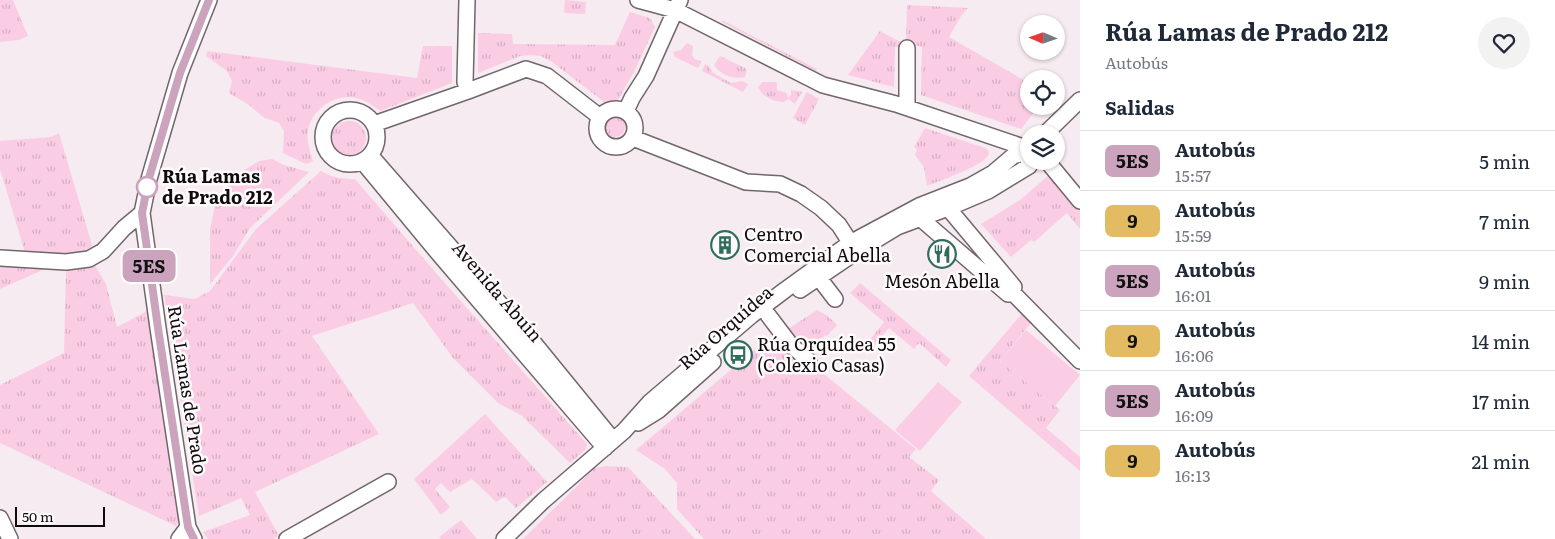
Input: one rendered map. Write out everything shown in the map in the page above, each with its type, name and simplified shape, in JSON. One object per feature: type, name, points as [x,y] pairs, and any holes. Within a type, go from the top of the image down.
[{"type":"street","name":"Rúa Lamas de Prado","points":[[192,533],[158,328],[142,213],[149,178],[180,73],[209,0]]},
{"type":"street","points":[[467,0],[465,82],[468,91]]},
{"type":"street","points":[[638,0],[678,5],[823,85],[907,107],[1020,147]]},
{"type":"street","points":[[626,111],[646,76],[678,5]]},
{"type":"street","points":[[907,48],[907,107]]},
{"type":"street","points":[[374,124],[468,91],[526,68],[547,76],[600,117]]},
{"type":"street","points":[[1054,125],[1080,100]]},
{"type":"street","points":[[617,108],[626,111],[633,118],[636,128],[633,138],[625,145],[616,147],[606,144],[599,137],[597,127],[600,117],[607,110],[617,108]]},
{"type":"street","points":[[350,110],[364,114],[374,124],[377,134],[375,145],[366,158],[348,164],[335,160],[326,149],[322,136],[327,122],[337,113],[350,110]]},
{"type":"street","points":[[633,138],[746,182],[780,184],[801,194],[821,208],[839,225],[853,247]]},
{"type":"street","name":"Rúa Orquídea","points":[[614,440],[650,402],[784,290],[919,206],[970,186],[993,173],[1013,156],[1020,153]]},
{"type":"street","name":"Avenida Abuín","points":[[366,158],[456,264],[614,440]]},
{"type":"street","name":"Rúa Orquídea","points":[[504,539],[581,466],[614,440],[659,410],[768,315],[819,278],[853,247],[988,191],[1022,170]]},
{"type":"street","points":[[1055,170],[1080,201]]},
{"type":"street","points":[[920,218],[1008,294],[1014,287],[948,208]]},
{"type":"street","points":[[0,258],[66,262],[89,259],[103,251],[124,228],[142,213]]},
{"type":"street","points":[[819,278],[835,299]]},
{"type":"street","points":[[1011,290],[1080,361]]},
{"type":"street","points":[[768,315],[790,344],[809,361]]},
{"type":"street","points":[[287,539],[388,482]]},
{"type":"street","points":[[0,518],[10,539]]},
{"type":"street","points":[[179,539],[192,533]]},
{"type":"green space","points":[[0,0],[13,0],[28,36],[19,40],[0,42]]},
{"type":"green space","points":[[565,0],[586,2],[585,14],[564,13]]},
{"type":"green space","points":[[907,5],[968,8],[949,37],[1020,78],[1020,115],[1032,115],[1024,125],[1020,125],[1020,129],[921,95],[922,47],[906,43]]},
{"type":"green space","points":[[630,12],[650,18],[655,27],[634,72],[618,100],[604,102],[552,62],[541,56],[520,56],[478,73],[478,33],[512,34],[513,44],[615,45]]},
{"type":"green space","points":[[722,20],[817,69],[816,71],[722,22]]},
{"type":"green space","points":[[880,31],[904,44],[903,47],[895,47],[894,87],[848,75]]},
{"type":"green space","points":[[687,43],[693,46],[692,56],[694,59],[702,61],[698,68],[675,57],[673,52],[681,50]]},
{"type":"green space","points":[[423,46],[452,46],[452,83],[380,111],[357,98],[349,97],[333,100],[319,110],[310,123],[308,138],[313,161],[306,164],[283,153],[284,131],[279,123],[263,117],[249,105],[229,93],[232,81],[227,71],[206,56],[207,51],[417,78]]},
{"type":"green space","points":[[720,56],[745,68],[747,70],[745,77],[732,77],[720,72],[714,65]]},
{"type":"green space","points":[[705,64],[709,66],[712,72],[731,83],[742,81],[748,84],[743,92],[702,71]]},
{"type":"green space","points":[[763,82],[777,83],[777,90],[787,93],[788,98],[791,95],[791,90],[802,92],[795,104],[788,99],[784,102],[776,101],[765,96],[760,91],[758,87]]},
{"type":"green space","points":[[807,92],[819,99],[805,125],[793,118]]},
{"type":"green space","points":[[611,117],[619,117],[625,123],[625,131],[619,137],[611,137],[605,131],[605,123]]},
{"type":"green space","points":[[349,121],[361,126],[366,138],[361,150],[349,155],[337,150],[332,138],[337,126]]},
{"type":"green space","points":[[925,128],[985,148],[989,154],[971,168],[927,186],[924,167],[915,155],[917,149],[914,147]]},
{"type":"green space","points":[[59,133],[94,252],[26,256],[0,169],[0,141],[51,137]]},
{"type":"green space","points":[[272,159],[284,165],[309,172],[250,228],[233,256],[210,284],[210,229],[216,201],[238,174],[259,161]]},
{"type":"green space","points":[[321,171],[338,178],[355,179],[587,444],[585,450],[570,463],[522,416],[498,403],[453,358],[413,303],[312,336],[379,434],[255,492],[279,536],[273,539],[208,539],[203,532],[250,515],[241,498],[199,516],[164,295],[195,299],[210,291],[256,229]]},
{"type":"green space","points":[[1049,175],[1080,211],[1080,229],[1067,213],[1034,242],[1031,240],[1011,257],[981,224],[1020,200]]},
{"type":"green space","points":[[0,261],[54,265],[0,289]]},
{"type":"green space","points":[[93,262],[106,284],[117,327],[147,311],[180,518],[176,526],[0,443],[0,385],[64,353],[66,268]]},
{"type":"green space","points":[[860,283],[951,360],[946,367],[919,343],[914,349],[889,328],[872,348],[867,343],[884,322],[850,293]]},
{"type":"green space","points":[[817,310],[828,316],[837,325],[827,336],[825,335],[807,356],[785,331]]},
{"type":"green space","points":[[1024,311],[1034,319],[1000,361],[1060,410],[1046,428],[1080,457],[1080,471],[969,376]]},
{"type":"green space","points":[[1026,330],[1080,375],[1055,406],[1000,361]]},
{"type":"green space","points":[[782,344],[787,344],[916,449],[909,457],[939,480],[931,491],[986,539],[704,539],[677,509],[677,483],[665,469],[636,450],[753,351],[762,346],[772,355]]},
{"type":"green space","points":[[938,382],[962,402],[920,451],[895,430]]},
{"type":"green space","points":[[485,414],[547,482],[516,508],[505,497],[496,502],[472,479],[450,492],[441,483],[435,489],[450,507],[441,515],[414,479]]},
{"type":"green space","points":[[606,466],[628,467],[695,539],[523,539],[593,468]]},
{"type":"green space","points":[[461,520],[477,539],[441,539],[439,537]]},
{"type":"bus line","name":"5ES","points":[[194,539],[188,527],[142,213],[149,178],[180,73],[209,0]]},
{"type":"place","name":"Rúa Lamas de Prado 212","points":[[147,187]]},
{"type":"place","name":"Centro Comercial Abella","points":[[725,245]]},
{"type":"place","name":"Mesón Abella","points":[[942,254]]},
{"type":"place","name":"Rúa Orquídea 55 (Colexio Casas)","points":[[738,355]]}]
